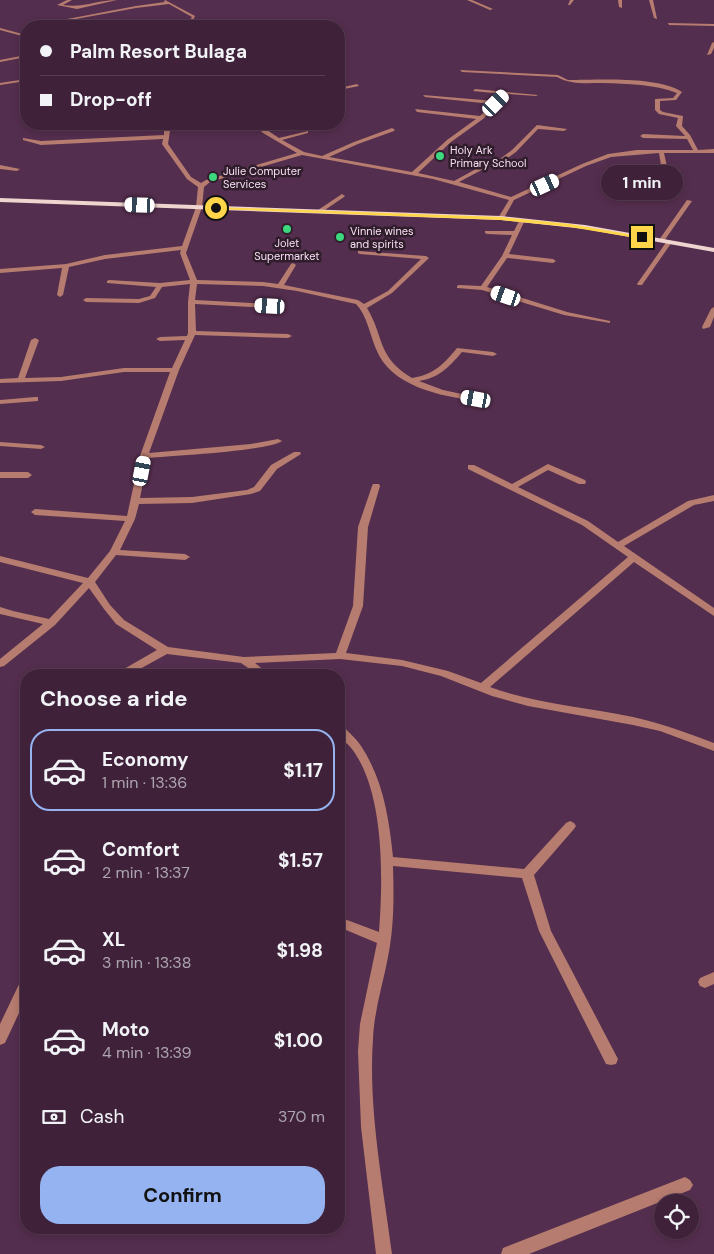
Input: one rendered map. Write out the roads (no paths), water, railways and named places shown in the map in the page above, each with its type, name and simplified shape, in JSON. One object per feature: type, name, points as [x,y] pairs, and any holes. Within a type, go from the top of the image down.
[{"type":"main road","points":[[0,200],[501,218],[585,227],[714,250]]},
{"type":"street","points":[[70,0],[59,5],[77,8],[115,0]]},
{"type":"street","points":[[165,0],[194,17],[192,20]]},
{"type":"street","points":[[469,0],[491,9]]},
{"type":"street","points":[[620,0],[620,7]]},
{"type":"street","points":[[651,0],[656,18]]},
{"type":"street","points":[[65,20],[170,3]]},
{"type":"street","points":[[669,24],[714,25]]},
{"type":"street","points":[[0,29],[20,34]]},
{"type":"street","points":[[8,31],[17,29]]},
{"type":"street","points":[[709,54],[714,43]]},
{"type":"street","points":[[0,61],[20,57]]},
{"type":"street","points":[[462,71],[558,76],[567,81],[649,85],[674,89],[680,92],[674,99],[657,100],[658,110],[661,113],[681,117],[679,126],[689,138],[696,151]]},
{"type":"street","points":[[0,84],[20,81]]},
{"type":"street","points":[[345,88],[357,86]]},
{"type":"street","points":[[475,90],[536,95]]},
{"type":"street","points":[[414,173],[449,141],[481,118],[506,93]]},
{"type":"street","points":[[425,96],[496,103]]},
{"type":"street","points":[[417,110],[481,118]]},
{"type":"street","points":[[454,183],[489,164],[500,162],[514,151],[536,126],[564,129]]},
{"type":"street","points":[[167,130],[165,144],[189,178],[201,186]]},
{"type":"street","points":[[263,130],[302,152],[323,158],[414,173],[512,199]]},
{"type":"street","points":[[323,158],[392,130]]},
{"type":"street","points":[[279,139],[306,132]]},
{"type":"street","points":[[643,136],[689,138]]},
{"type":"street","points":[[25,139],[41,143],[165,137]]},
{"type":"street","points":[[501,218],[512,199],[584,165],[610,155],[626,152],[714,151]]},
{"type":"street","points":[[0,664],[52,623],[90,582],[114,552],[131,519],[144,456],[176,370],[191,336],[191,302],[194,282],[183,253],[183,248],[199,207],[201,186],[208,181],[302,152]]},
{"type":"street","points":[[661,152],[665,171]]},
{"type":"street","points":[[0,168],[17,168]]},
{"type":"street","points":[[320,211],[342,196]]},
{"type":"street","points":[[640,284],[689,202]]},
{"type":"street","points":[[483,288],[505,256],[522,220]]},
{"type":"street","points":[[487,232],[516,233]]},
{"type":"street","points":[[0,271],[66,266],[105,257],[183,248]]},
{"type":"street","points":[[360,252],[426,258],[390,292],[364,307]]},
{"type":"street","points":[[505,256],[554,261]]},
{"type":"street","points":[[280,286],[293,265]]},
{"type":"street","points":[[60,296],[66,266]]},
{"type":"street","points":[[109,282],[160,286],[194,282],[280,286],[358,302],[364,307],[372,331],[388,362],[426,388],[476,399]]},
{"type":"street","points":[[86,300],[139,301],[154,297],[160,286]]},
{"type":"street","points":[[458,287],[483,288],[551,310],[608,322]]},
{"type":"street","points":[[191,302],[270,306]]},
{"type":"street","points":[[706,328],[714,309]]},
{"type":"street","points":[[160,339],[191,336],[288,336]]},
{"type":"street","points":[[21,379],[34,340]]},
{"type":"street","points":[[412,380],[432,376],[440,371],[460,350],[493,354]]},
{"type":"street","points":[[0,389],[2,381],[61,379],[124,370],[176,370]]},
{"type":"street","points":[[0,402],[35,399]]},
{"type":"street","points":[[144,456],[251,446],[278,441]]},
{"type":"street","points":[[0,444],[40,447]]},
{"type":"street","points":[[136,501],[192,500],[248,492],[257,489],[274,467],[297,454]]},
{"type":"street","points":[[471,466],[585,523],[714,613]]},
{"type":"street","points":[[512,487],[548,467],[582,482]]},
{"type":"street","points":[[0,474],[28,475]]},
{"type":"street","points":[[340,656],[358,606],[363,527],[376,486]]},
{"type":"street","points":[[618,546],[691,503],[714,498]]},
{"type":"street","points":[[35,512],[131,519]]},
{"type":"street","points":[[114,552],[185,557]]},
{"type":"street","points":[[482,688],[634,558]]},
{"type":"street","points":[[0,559],[90,582],[120,622],[166,650],[244,660],[340,656],[402,663],[444,673],[482,688],[528,702],[611,715],[643,723],[709,745],[714,735]]},
{"type":"street","points":[[0,610],[52,623]]},
{"type":"street","points":[[133,669],[166,650]]},
{"type":"street","points":[[244,660],[257,669]]},
{"type":"street","points":[[345,735],[360,750],[370,770],[385,833],[388,892],[384,940],[364,1048],[366,1113],[384,1254]]},
{"type":"street","points":[[527,874],[570,826]]},
{"type":"street","points":[[387,861],[527,874]]},
{"type":"street","points":[[527,874],[545,931],[610,1059]]},
{"type":"street","points":[[345,924],[384,940]]},
{"type":"street","points":[[0,1039],[20,997]]},
{"type":"street","points":[[509,1254],[685,1185]]},
{"type":"place","name":"Holy Ark Primary School","points":[[440,156]]},
{"type":"place","name":"Julie Computer Services","points":[[213,177]]},
{"type":"place","name":"Jolet Supermarket","points":[[287,229]]},
{"type":"place","name":"Vinnie wines and spirits","points":[[340,237]]}]
